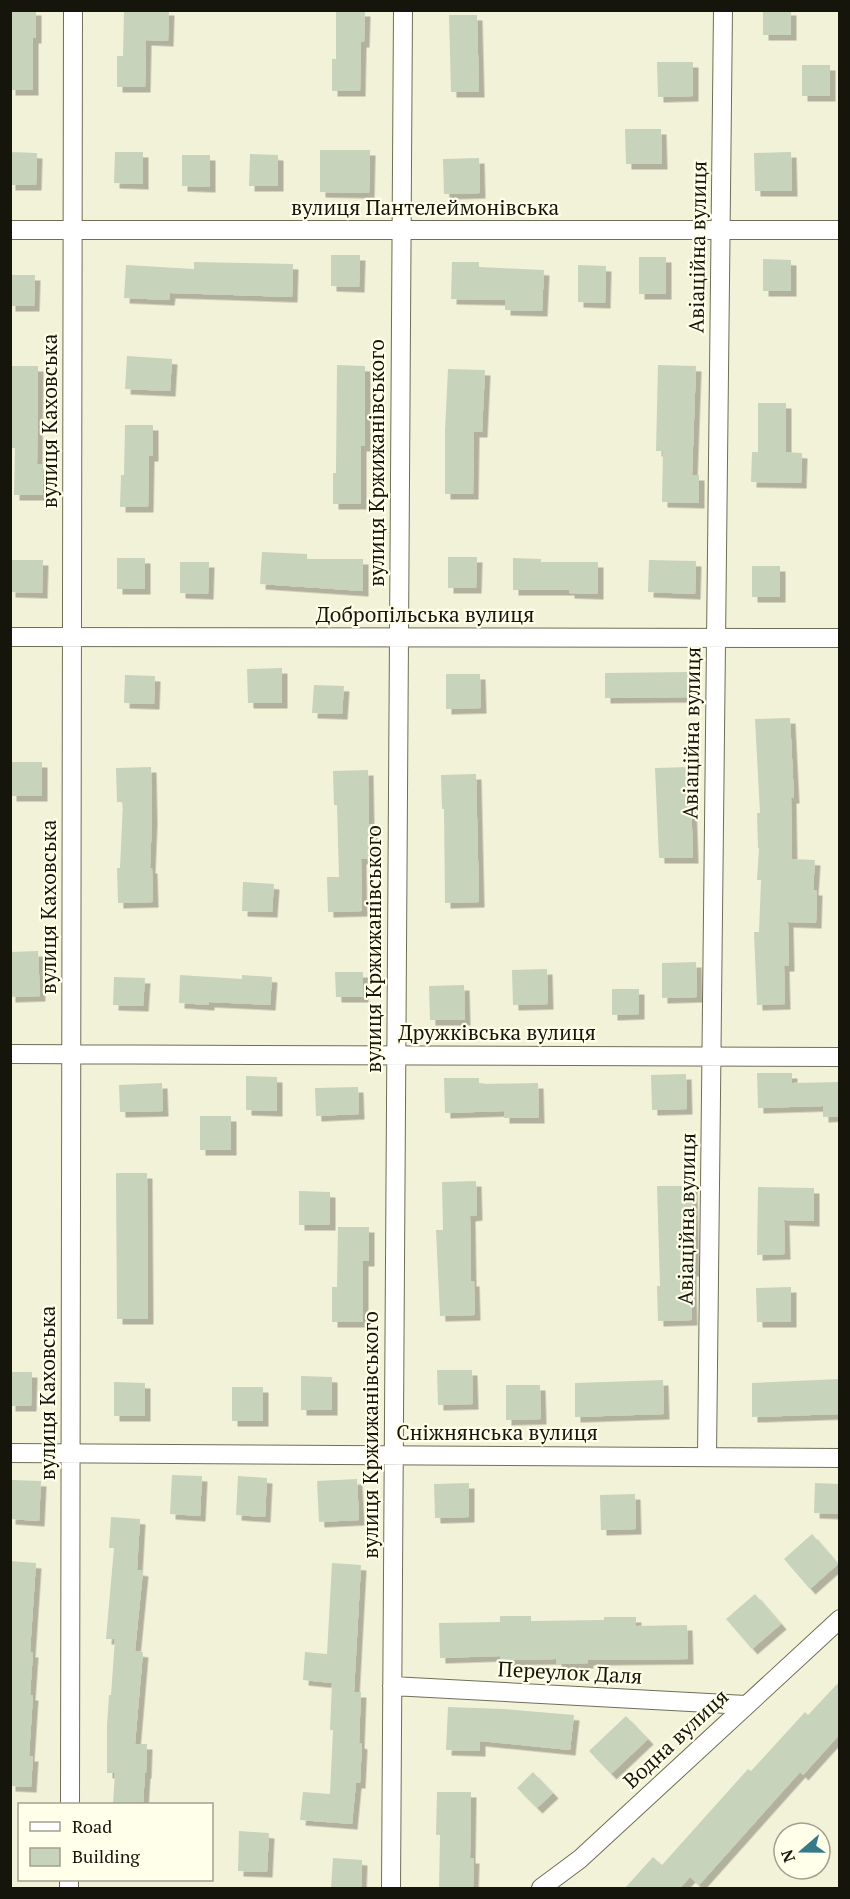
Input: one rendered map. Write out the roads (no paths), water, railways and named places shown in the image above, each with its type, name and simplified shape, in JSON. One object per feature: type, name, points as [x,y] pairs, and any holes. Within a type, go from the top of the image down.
[{"type":"street","name":"вулиця Каховська","points":[[70,1803],[73,10]]},
{"type":"street","name":"вулиця Кржижанівського","points":[[391,1888],[403,10]]},
{"type":"street","name":"Авіаційна вулиця","points":[[707,1457],[723,10]]},
{"type":"street","name":"вулиця Пантелеймонівська","points":[[10,230],[840,230]]},
{"type":"street","name":"Добропільська вулиця","points":[[10,637],[840,638]]},
{"type":"street","name":"Дружківська вулиця","points":[[10,1054],[840,1057]]},
{"type":"street","name":"Сніжнянська вулиця","points":[[10,1453],[840,1458]]},
{"type":"street","name":"Водна вулиця","points":[[541,1888],[580,1858],[840,1619]]},
{"type":"street","name":"Переулок Даля","points":[[392,1686],[746,1705]]}]
